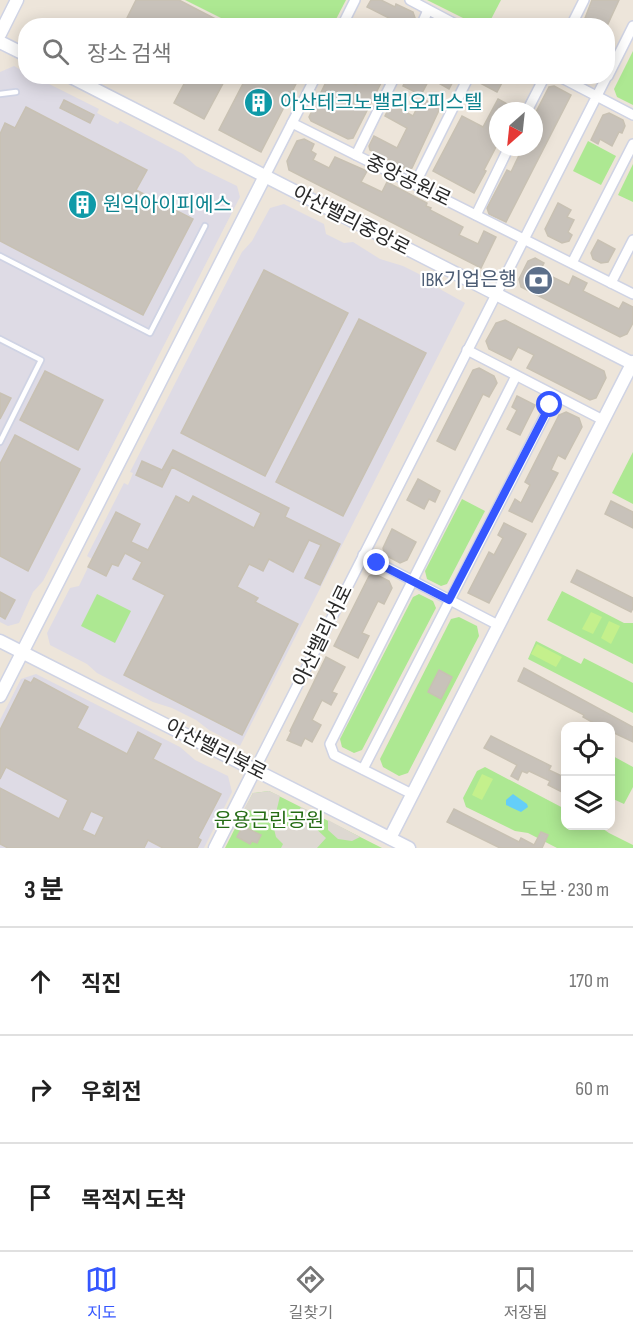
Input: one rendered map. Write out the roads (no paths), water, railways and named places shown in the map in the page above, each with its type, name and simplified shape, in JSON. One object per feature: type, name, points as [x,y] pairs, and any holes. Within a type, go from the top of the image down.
[{"type":"street","points":[[0,34],[17,0]]},
{"type":"street","points":[[346,18],[355,0]]},
{"type":"street","points":[[410,0],[444,18]]},
{"type":"street","points":[[575,18],[584,0]]},
{"type":"street","points":[[424,18],[428,10]]},
{"type":"street","points":[[615,61],[633,26]]},
{"type":"street","points":[[0,42],[18,51]]},
{"type":"street","name":"아산밸리중앙로","points":[[85,84],[633,363]]},
{"type":"street","points":[[0,696],[312,84]]},
{"type":"street","points":[[356,155],[391,84]]},
{"type":"street","points":[[414,184],[465,84]]},
{"type":"street","points":[[531,102],[540,84]]},
{"type":"street","points":[[573,84],[633,115]]},
{"type":"street","points":[[496,295],[603,84]]},
{"type":"street","name":"중앙공원로","points":[[292,123],[633,294]]},
{"type":"street","points":[[572,263],[633,144]]},
{"type":"street","points":[[476,215],[505,156]]},
{"type":"street","points":[[611,283],[633,240]]},
{"type":"street","name":"아산밸리서로","points":[[215,848],[496,295]]},
{"type":"street","points":[[467,350],[603,420]]},
{"type":"street","points":[[390,838],[633,363]]},
{"type":"street","points":[[412,794],[334,755],[330,744],[516,376]]},
{"type":"street","points":[[363,769],[555,396]]},
{"type":"street","points":[[363,555],[498,625]]},
{"type":"street","name":"아산밸리북로","points":[[0,641],[409,848]]},
{"type":"lane","points":[[0,94],[16,92]]},
{"type":"lane","points":[[0,256],[150,333],[205,226]]},
{"type":"lane","points":[[0,339],[41,360],[0,442]]},
{"type":"water","points":[[513,794],[528,807],[521,812],[506,805],[506,800]]},
{"type":"place","name":"아산테크노밸리오피스텔","points":[[259,103]]},
{"type":"place","name":"원익아이피에스","points":[[82,205]]},
{"type":"place","name":"IBK기업은행","points":[[538,280]]},
{"type":"park label","name":"운용근린공원","points":[[269,821]]}]
